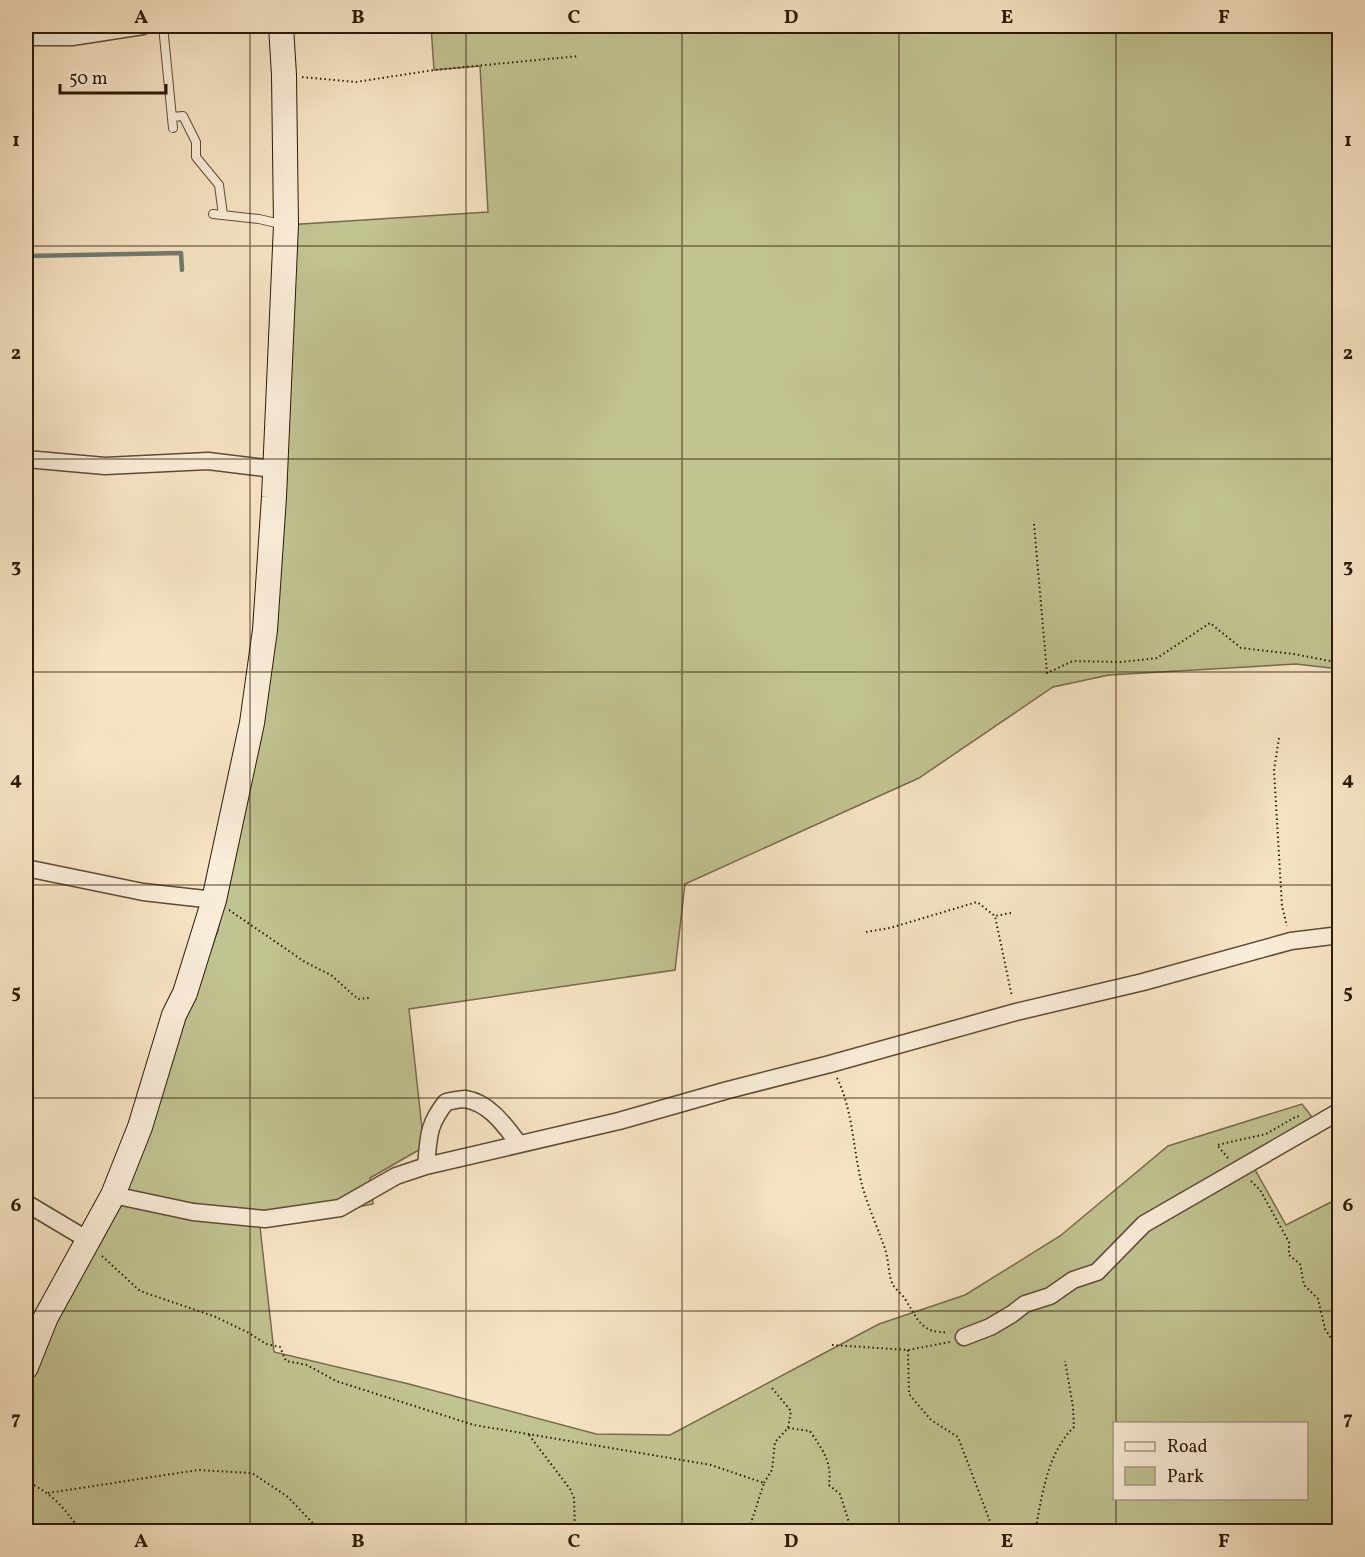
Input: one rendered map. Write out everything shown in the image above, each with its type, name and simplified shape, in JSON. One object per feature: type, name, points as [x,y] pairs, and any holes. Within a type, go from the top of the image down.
[{"type":"street","points":[[26,37],[72,37],[143,26]]},
{"type":"street","points":[[26,1367],[46,1317],[113,1195],[140,1127],[174,1015],[185,993],[214,900],[255,699],[265,630],[286,225],[281,26]]},
{"type":"street","points":[[26,459],[105,466],[208,461],[274,469]]},
{"type":"street","points":[[26,868],[143,892],[214,900]]},
{"type":"street","points":[[113,1195],[193,1212],[265,1219],[340,1208],[396,1176],[426,1166],[619,1120],[830,1064],[1016,1011],[1123,987],[1291,941],[1340,935]]},
{"type":"street","points":[[426,1166],[429,1128],[434,1117],[446,1102],[464,1099],[486,1107],[501,1121],[519,1144]]},
{"type":"street","points":[[964,1337],[998,1323],[1025,1304],[1050,1296],[1073,1280],[1097,1272],[1144,1224],[1340,1111]]},
{"type":"street","points":[[26,1203],[88,1240]]},
{"type":"lane","points":[[163,26],[167,75],[171,89],[173,128]]},
{"type":"lane","points":[[172,117],[183,116],[196,142],[196,157],[219,185],[223,215]]},
{"type":"lane","points":[[213,214],[259,219],[286,225]]},
{"type":"path","points":[[284,75],[356,82],[434,70],[579,56]]},
{"type":"path","points":[[1034,524],[1047,673],[1073,661],[1121,662],[1157,658],[1210,623],[1241,648],[1294,654],[1340,663]]},
{"type":"path","points":[[1279,738],[1274,770],[1282,906],[1291,941]]},
{"type":"path","points":[[214,900],[305,962],[331,975],[358,999],[369,998]]},
{"type":"path","points":[[866,932],[890,928],[977,902],[995,916],[1016,1011]]},
{"type":"path","points":[[995,916],[1011,913]]},
{"type":"path","points":[[830,1064],[842,1087],[862,1187],[886,1250],[893,1284],[905,1299],[916,1320],[929,1330],[947,1333],[956,1328],[964,1337],[936,1346],[908,1350],[832,1345]]},
{"type":"path","points":[[1318,1123],[1297,1116],[1266,1134],[1217,1145],[1260,1190],[1289,1242],[1289,1255],[1300,1264],[1304,1285],[1318,1299],[1325,1329],[1340,1352]]},
{"type":"path","points":[[88,1240],[140,1291],[216,1317],[266,1344],[280,1347],[286,1361],[307,1365],[336,1381],[474,1425],[711,1465],[764,1483]]},
{"type":"path","points":[[908,1350],[909,1394],[931,1420],[958,1437],[994,1532]]},
{"type":"path","points":[[1035,1532],[1042,1492],[1054,1459],[1062,1439],[1074,1427],[1065,1361]]},
{"type":"path","points":[[748,1532],[764,1483],[772,1470],[775,1442],[788,1428],[791,1411],[772,1388]]},
{"type":"path","points":[[788,1428],[810,1431],[823,1451],[831,1470],[829,1485],[840,1494],[852,1532]]},
{"type":"path","points":[[529,1434],[570,1489],[574,1498],[575,1532]]},
{"type":"path","points":[[48,1493],[198,1470],[252,1473],[288,1497],[321,1532]]},
{"type":"path","points":[[26,1481],[48,1493],[65,1510],[81,1532]]},
{"type":"green space","points":[[431,26],[1339,26],[1339,669],[1296,664],[1109,675],[1053,687],[919,778],[685,884],[675,970],[409,1009],[424,1147],[370,1178],[373,1204],[260,1227],[274,1352],[409,1384],[596,1434],[670,1435],[879,1324],[965,1295],[1060,1236],[1168,1146],[1302,1104],[1312,1117],[1248,1157],[1286,1225],[1339,1198],[1339,1531],[26,1531],[26,1372],[160,1089],[218,930],[250,783],[286,225],[488,212],[480,66],[434,70]]},
{"type":"waterway","points":[[26,256],[181,253],[182,270]]}]
